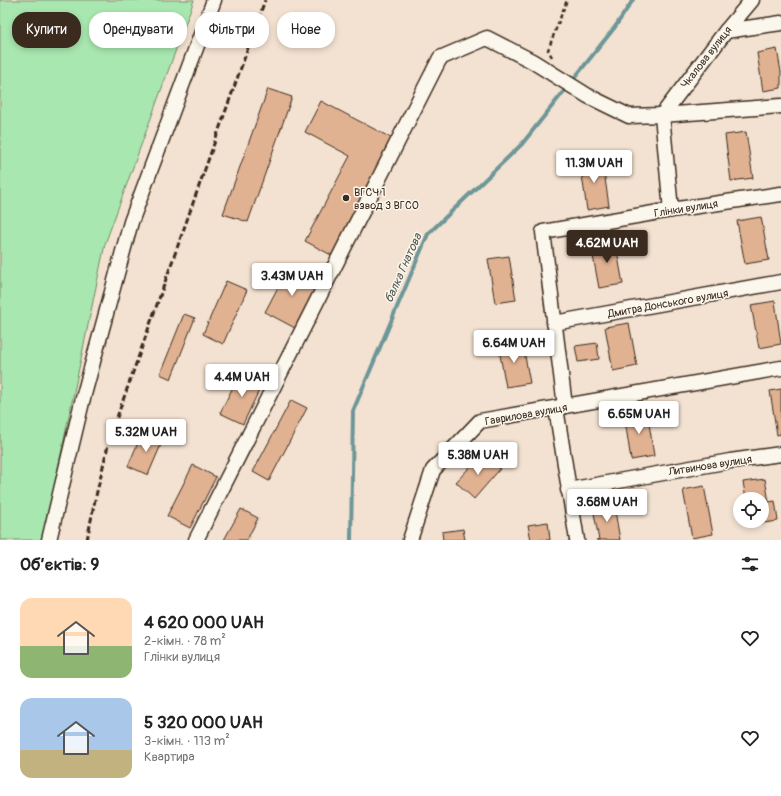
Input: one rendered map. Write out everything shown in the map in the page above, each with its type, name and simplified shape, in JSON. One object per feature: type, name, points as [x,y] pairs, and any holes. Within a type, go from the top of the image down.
[{"type":"street","points":[[49,540],[82,402],[131,222],[214,0]]},
{"type":"street","name":"Чкалова вулиця","points":[[662,115],[726,31],[752,0]]},
{"type":"street","points":[[726,31],[781,23]]},
{"type":"street","points":[[196,540],[440,58],[486,38],[532,61],[588,96],[629,116],[781,106]]},
{"type":"street","points":[[662,115],[671,210]]},
{"type":"street","name":"Глінки вулиця","points":[[554,323],[543,232],[671,210],[781,194]]},
{"type":"street","name":"Дмитра Донського вулиця","points":[[554,323],[781,282]]},
{"type":"street","points":[[554,323],[568,490],[577,540]]},
{"type":"street","name":"Гаврилова вулиця","points":[[410,540],[433,470],[480,421],[781,368]]},
{"type":"street","name":"Литвинова вулиця","points":[[568,490],[730,461],[781,454]]},
{"type":"path","points":[[563,81],[548,50],[567,0]]},
{"type":"green space","points":[[0,0],[194,0],[187,19],[187,12],[89,12],[89,48],[176,48],[105,244],[43,540],[0,540]]},
{"type":"building","points":[[777,49],[781,72],[781,88],[763,91],[757,53]]},
{"type":"building","points":[[268,89],[292,97],[248,222],[223,214]]},
{"type":"building","name":"ВГСЧ 1 взвод 3 ВГСО","points":[[321,101],[395,140],[333,256],[305,241],[350,156],[305,132]]},
{"type":"building","points":[[746,132],[753,178],[731,181],[725,135]]},
{"type":"building","points":[[602,158],[609,206],[587,210],[580,161]]},
{"type":"building","points":[[761,217],[769,260],[745,264],[737,221]]},
{"type":"building","points":[[615,240],[623,284],[599,288],[591,245]]},
{"type":"building","points":[[509,256],[516,300],[495,303],[488,259]]},
{"type":"building","points":[[289,266],[319,282],[295,328],[265,312]]},
{"type":"building","points":[[226,281],[247,290],[223,344],[203,334]]},
{"type":"building","points":[[775,301],[781,344],[759,348],[751,305]]},
{"type":"building","points":[[184,314],[195,318],[171,379],[160,374]]},
{"type":"building","points":[[629,323],[637,366],[613,371],[605,327]]},
{"type":"building","points":[[522,340],[530,383],[506,387],[498,344]]},
{"type":"building","points":[[597,343],[599,359],[578,362],[575,346]]},
{"type":"building","points":[[241,371],[263,382],[243,424],[220,413]]},
{"type":"building","points":[[781,389],[781,434],[777,435],[770,391]]},
{"type":"building","points":[[291,400],[307,408],[269,481],[253,472]]},
{"type":"building","points":[[647,410],[654,456],[631,460],[624,414]]},
{"type":"building","points":[[143,431],[163,440],[148,475],[128,466]]},
{"type":"building","points":[[483,453],[500,469],[474,499],[456,482]]},
{"type":"building","points":[[193,465],[216,477],[190,528],[167,516]]},
{"type":"building","points":[[765,479],[767,492],[745,492],[743,482]]},
{"type":"building","points":[[704,486],[713,534],[692,538],[683,490]]},
{"type":"building","points":[[775,501],[778,521],[769,522],[769,502]]},
{"type":"building","points":[[614,505],[620,540],[599,540],[593,508]]},
{"type":"building","points":[[241,509],[258,518],[247,540],[224,540]]},
{"type":"building","points":[[548,522],[550,540],[531,540],[528,525]]},
{"type":"building","points":[[463,529],[465,540],[443,540],[442,532]]},
{"type":"waterway","name":"балка Гнатова","points":[[351,540],[353,411],[428,234],[522,144],[615,27],[633,0]]},
{"type":"railway","points":[[87,540],[110,437],[265,0]]},
{"type":"place","name":"ВГСЧ 1 взвод 3 ВГСО","points":[[346,198]]}]
